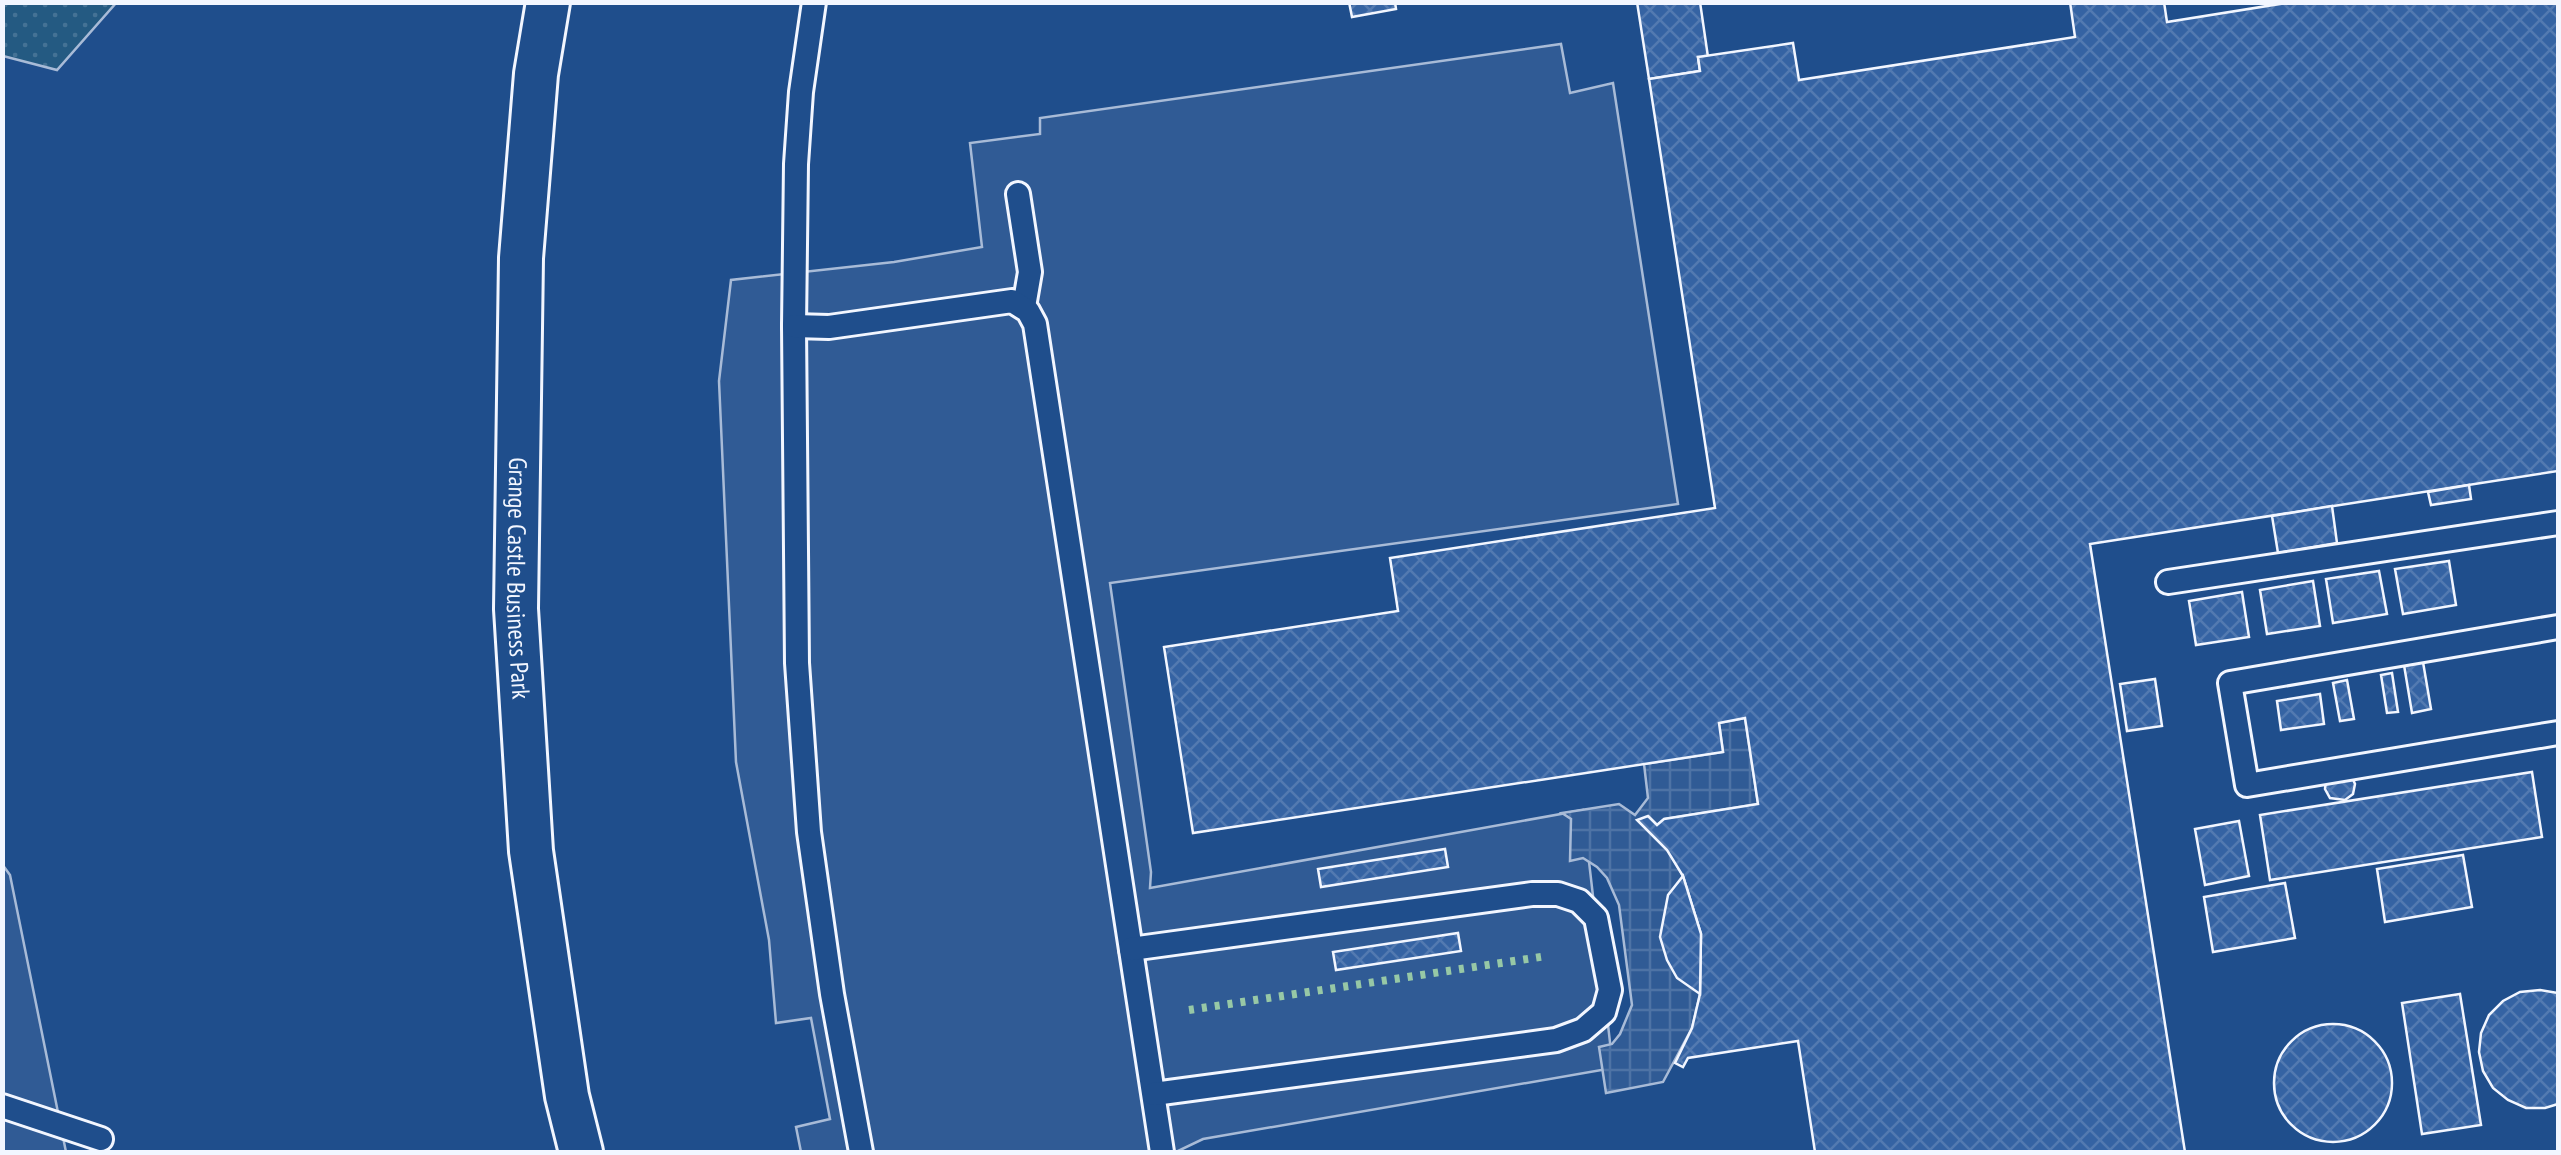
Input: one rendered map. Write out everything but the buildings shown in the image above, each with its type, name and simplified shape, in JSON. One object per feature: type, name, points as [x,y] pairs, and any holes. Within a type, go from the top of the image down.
[{"type":"street","name":"Grange Castle Business Park","points":[[548,2],[536,74],[521,258],[516,609],[531,851],[567,1096],[581,1152]]},
{"type":"lane","points":[[814,2],[796,164],[798,663],[803,778],[832,994],[861,1152]]},
{"type":"lane","points":[[1018,194],[1030,272],[1024,308]]},
{"type":"lane","points":[[794,326],[829,327],[1012,301],[1024,308],[1035,324],[1162,1152]]},
{"type":"lane","points":[[2168,582],[2558,523]]},
{"type":"lane","points":[[2558,627],[2230,682],[2247,785],[2558,733]]},
{"type":"lane","points":[[1131,949],[1532,894],[1558,894],[1579,901],[1596,918],[1610,990],[1604,1012],[1582,1030],[1556,1040],[1154,1094]]},
{"type":"lane","points":[[2,1106],[102,1139]]},
{"type":"shaded area","points":[[3,2],[116,3],[57,70],[3,56]]},
{"type":"shaded area","points":[[1561,44],[1570,93],[1613,83],[1678,504],[1110,583],[1151,872],[1150,888],[1583,810],[1613,1068],[1203,1139],[1176,1152],[801,1152],[796,1127],[830,1119],[811,1018],[776,1023],[769,940],[736,762],[719,381],[731,280],[894,262],[982,247],[970,143],[1040,134],[1040,118]]},
{"type":"shaded area","points":[[1745,718],[1758,804],[1665,819],[1657,825],[1648,816],[1683,876],[1700,994],[1692,1028],[1663,1082],[1606,1093],[1599,1047],[1612,1044],[1620,1034],[1632,1005],[1619,905],[1607,878],[1597,867],[1583,858],[1570,861],[1571,819],[1562,813],[1619,804],[1635,815],[1648,798],[1644,764],[1723,752],[1719,723]]},
{"type":"shaded area","points":[[2,864],[10,875],[66,1152],[3,1152]]},
{"type":"hedge","points":[[1189,1010],[1547,956]]}]
